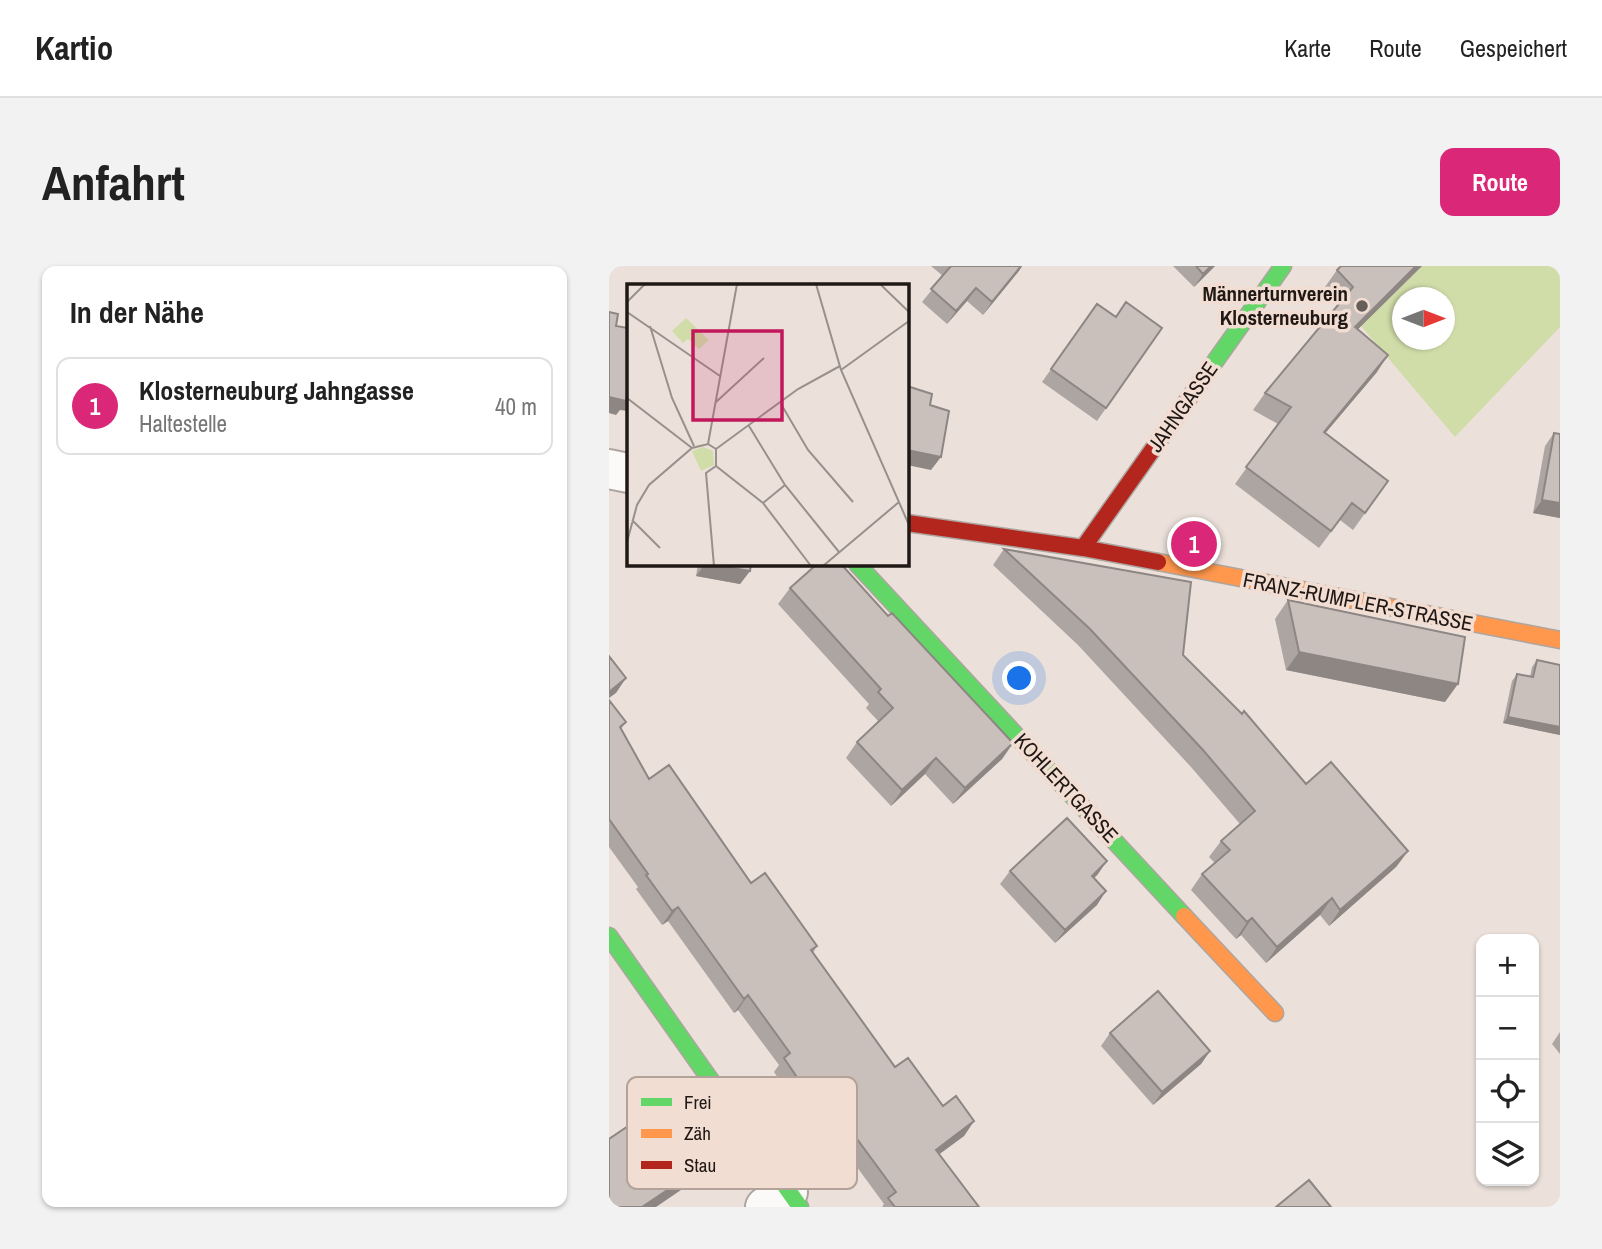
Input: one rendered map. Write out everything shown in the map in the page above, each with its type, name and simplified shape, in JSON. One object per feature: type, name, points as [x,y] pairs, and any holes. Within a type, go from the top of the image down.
[{"type":"street","name":"JAHNGASSE","points":[[1083,548],[1283,266]]},
{"type":"street","points":[[609,469],[627,473]]},
{"type":"street","name":"FRANZ-RUMPLER-STRASSE","points":[[908,523],[1083,548],[1560,640]]},
{"type":"street","name":"KOHLERTGASSE","points":[[858,565],[1275,1013]]},
{"type":"street","points":[[609,936],[702,1077]]},
{"type":"green space","points":[[1422,266],[1560,266],[1560,327],[1455,437],[1361,326],[1392,296],[1392,350],[1455,350],[1455,287],[1401,287]]},
{"type":"building","points":[[951,266],[1021,266],[992,302],[976,288],[956,311],[931,289]]},
{"type":"building","points":[[1196,266],[1211,266],[1203,274]]},
{"type":"building","points":[[1341,266],[1416,266],[1392,287],[1355,327],[1388,355],[1324,432],[1388,481],[1365,513],[1352,503],[1331,531],[1246,467],[1291,407],[1265,393],[1353,287],[1337,270]]},
{"type":"building","points":[[1126,302],[1162,328],[1106,408],[1051,369],[1097,304],[1116,317]]},
{"type":"building","points":[[609,312],[618,314],[616,326],[627,328],[627,396],[626,401],[609,397]]},
{"type":"building","points":[[908,386],[932,394],[930,405],[949,411],[941,457],[908,450]]},
{"type":"building","points":[[1554,433],[1560,434],[1560,503],[1542,500]]},
{"type":"building","points":[[1004,549],[1191,582],[1183,655],[1242,714],[1244,711],[1306,784],[1331,762],[1408,851],[1340,910],[1332,898],[1277,947],[1252,918],[1247,922],[1202,874],[1230,850],[1221,841],[1255,811],[1203,750],[1090,629]]},
{"type":"building","points":[[714,565],[751,565],[750,571]]},
{"type":"building","points":[[816,565],[842,565],[888,616],[892,613],[1013,743],[965,788],[936,758],[902,790],[857,742],[893,708],[878,692],[881,689],[790,588]]},
{"type":"building","points":[[1288,600],[1465,637],[1458,684],[1299,652]]},
{"type":"building","points":[[609,656],[626,678],[609,692]]},
{"type":"building","points":[[1537,660],[1560,665],[1560,727],[1508,717],[1517,674],[1533,677]]},
{"type":"building","points":[[609,700],[626,722],[620,727],[649,779],[669,765],[751,883],[765,873],[817,946],[811,950],[895,1067],[908,1058],[943,1106],[956,1096],[974,1121],[936,1150],[979,1207],[895,1207],[888,1198],[896,1192],[857,1139],[857,1077],[797,1077],[784,1058],[790,1053],[748,995],[744,999],[678,907],[672,911],[609,819]]},
{"type":"building","points":[[1067,818],[1107,861],[1092,876],[1106,891],[1065,930],[1010,871]]},
{"type":"building","points":[[1158,991],[1210,1051],[1162,1092],[1110,1033]]},
{"type":"building","points":[[627,1127],[627,1189],[669,1189],[642,1207],[609,1207],[609,1139]]},
{"type":"building","points":[[1309,1180],[1331,1207],[1276,1207]]},
{"type":"traffic: fast","points":[[1204,377],[1283,266]]},
{"type":"traffic: fast","points":[[858,565],[1184,916]]},
{"type":"traffic: fast","points":[[609,936],[708,1077]]},
{"type":"traffic: fast","points":[[787,1189],[800,1207]]},
{"type":"traffic: slow","points":[[1158,562],[1560,640]]},
{"type":"traffic: slow","points":[[1184,916],[1275,1013]]},
{"type":"traffic: jam","points":[[1083,548],[1204,377]]},
{"type":"traffic: jam","points":[[908,523],[1083,548],[1158,562]]},
{"type":"place","name":"Männerturnverein Klosterneuburg","points":[[1362,306]]},
{"type":"place","name":"Klosterneuburg Jahngasse","points":[[1194,544]]}]
